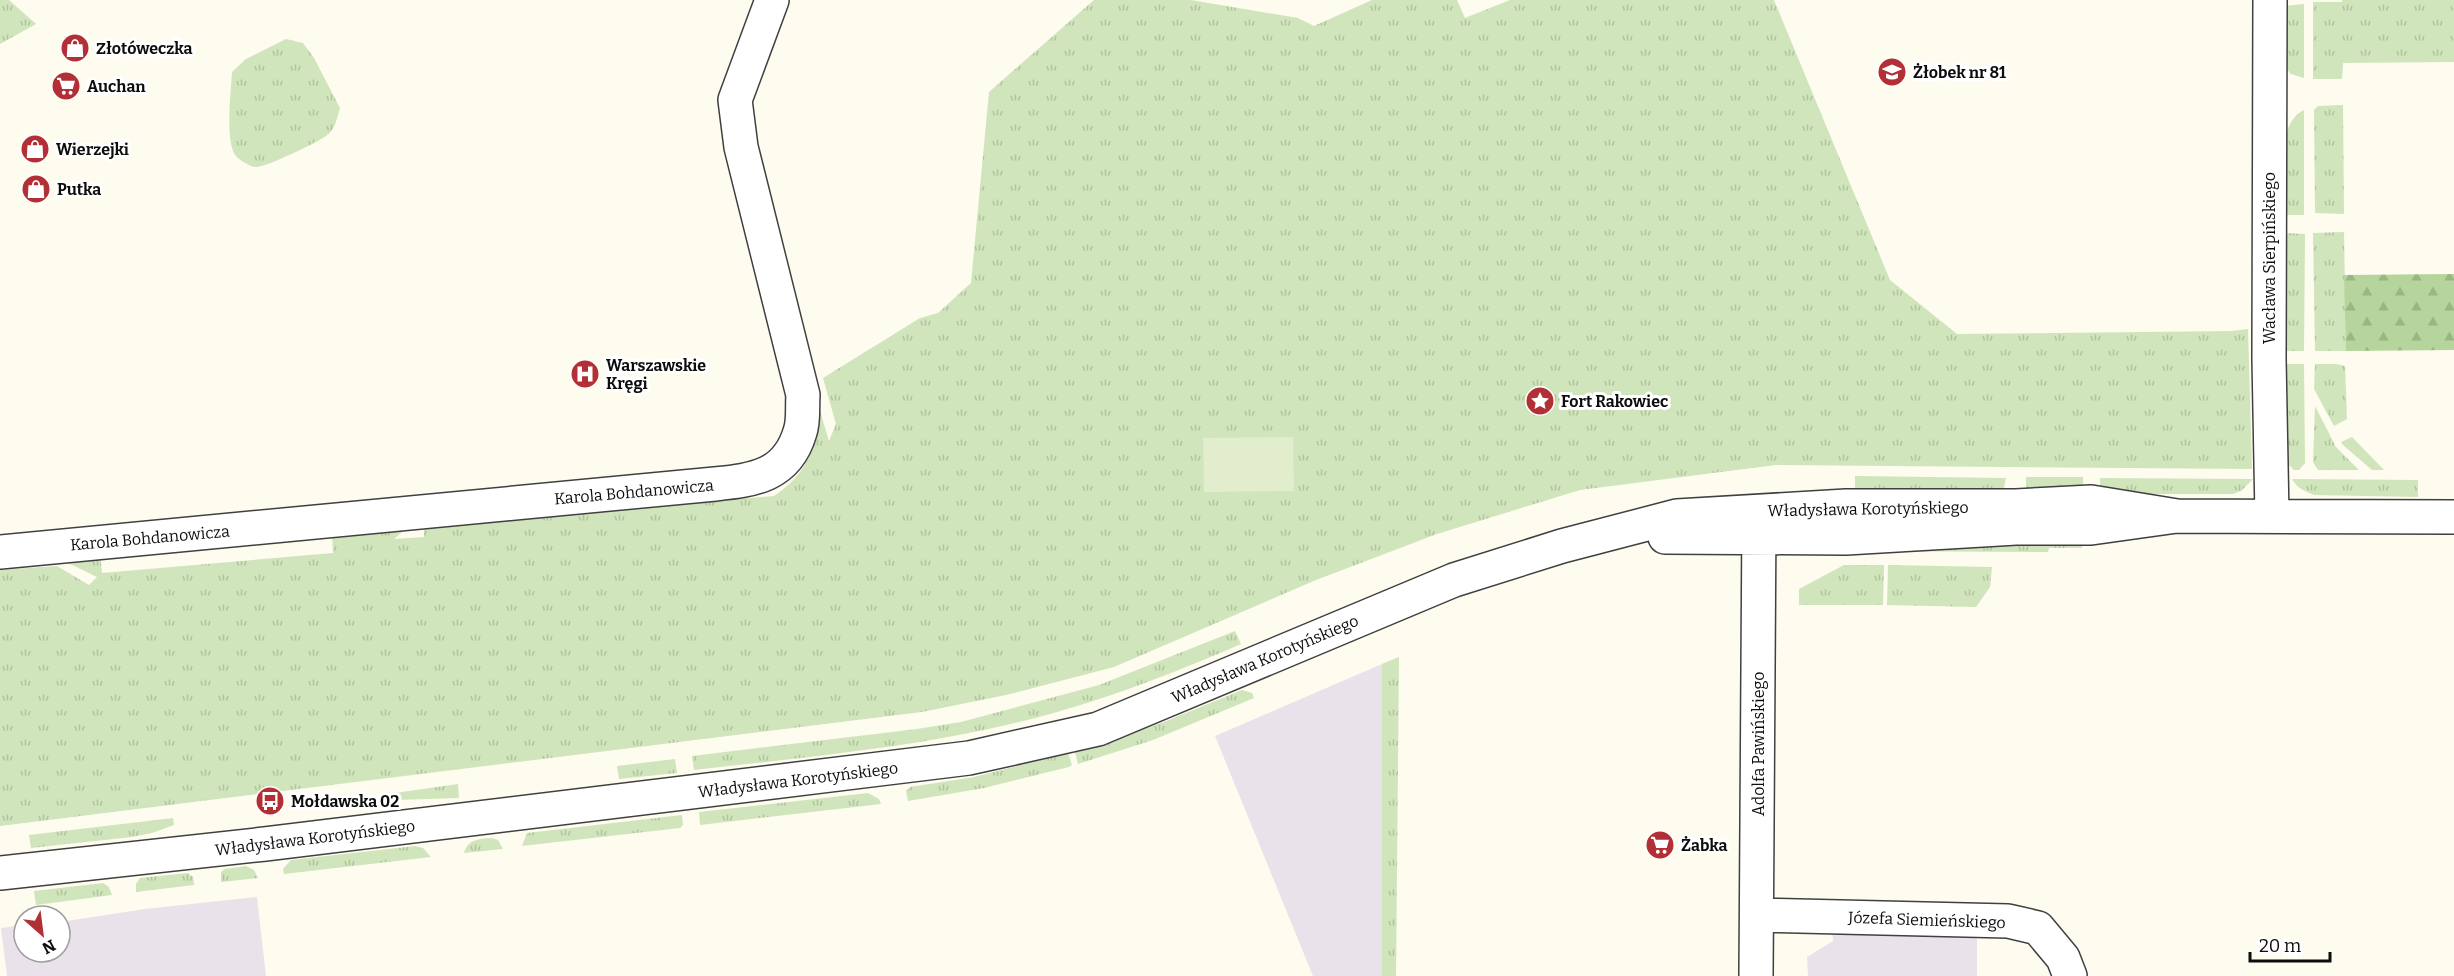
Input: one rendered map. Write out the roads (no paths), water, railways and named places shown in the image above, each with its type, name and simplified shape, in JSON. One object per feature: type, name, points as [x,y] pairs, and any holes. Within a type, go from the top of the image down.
[{"type":"street","name":"Karola Bohdanowicza","points":[[0,552],[754,480],[784,463],[800,432],[803,395],[741,147],[735,100],[772,0]]},
{"type":"street","name":"Wacława Sierpińskiego","points":[[2270,0],[2269,347],[2272,516]]},
{"type":"street","name":"Władysława Korotyńskiego","points":[[0,873],[348,834],[969,758],[1098,729],[1454,580],[1562,546],[1677,516],[1759,524],[1846,538],[2016,528],[2091,528],[2177,516],[2454,517]]},
{"type":"street","name":"Adolfa Pawińskiego","points":[[1756,976],[1759,524]]},
{"type":"street","name":"Józefa Siemieńskiego","points":[[1757,915],[2008,921],[2038,928],[2063,958],[2070,976]]},
{"type":"place","name":"Złotóweczka","points":[[75,48]]},
{"type":"place","name":"Żłobek nr 81","points":[[1892,72]]},
{"type":"place","name":"Auchan","points":[[66,86]]},
{"type":"place","name":"Wierzejki","points":[[35,149]]},
{"type":"place","name":"Putka","points":[[36,189]]},
{"type":"place","name":"Warszawskie Kręgi","points":[[585,374]]},
{"type":"place","name":"Fort Rakowiec","points":[[1540,401]]},
{"type":"place","name":"Mołdawska 02","points":[[270,801]]},
{"type":"place","name":"Żabka","points":[[1660,845]]}]
